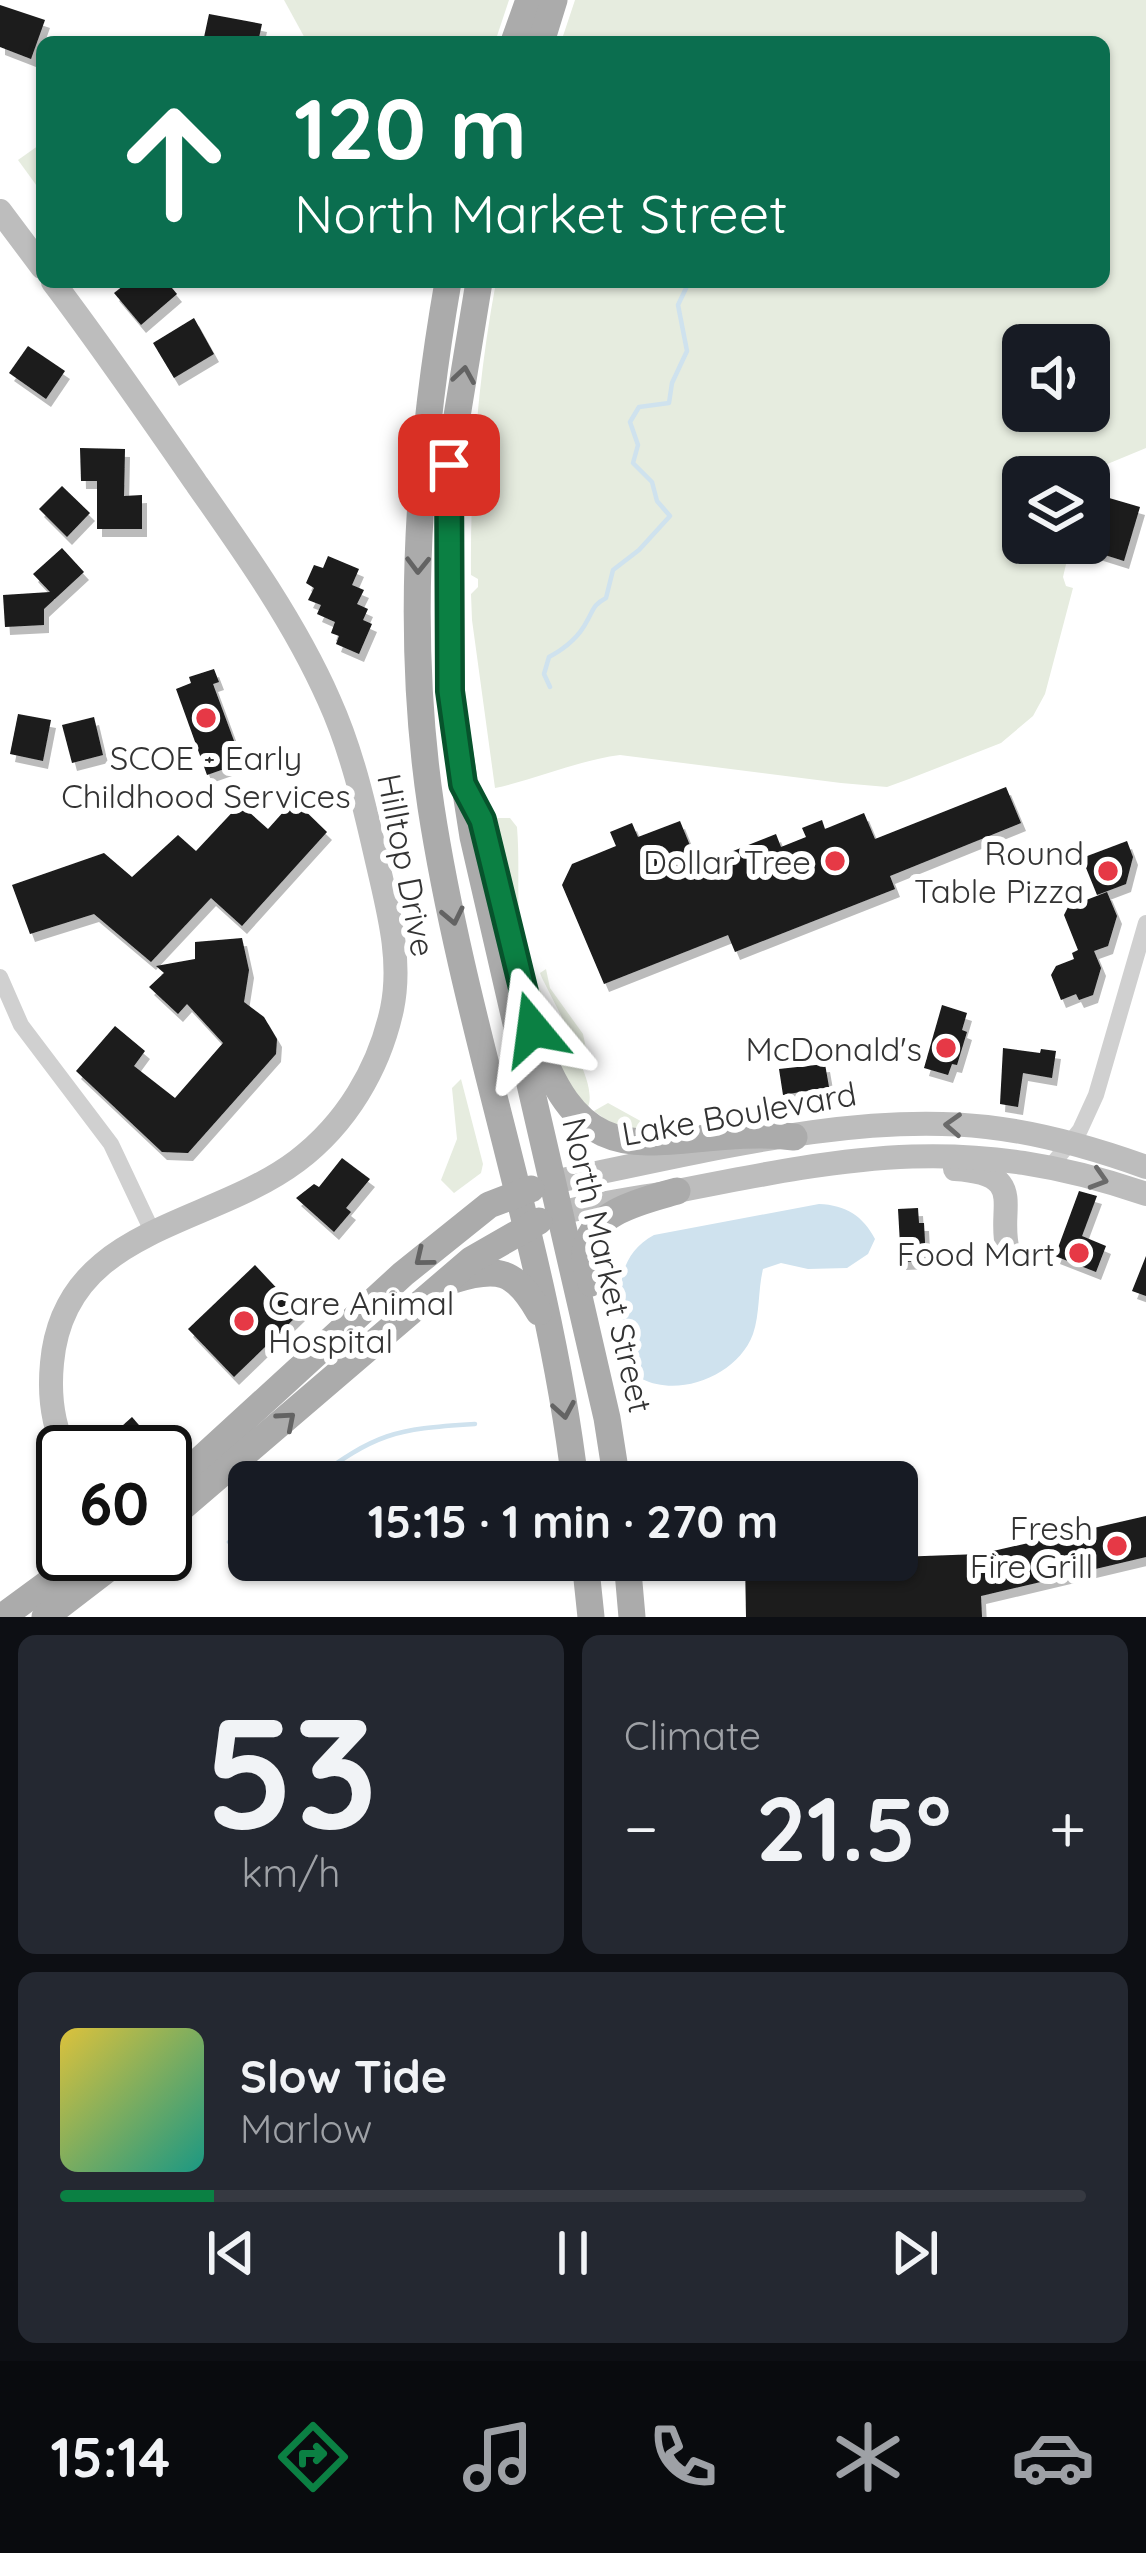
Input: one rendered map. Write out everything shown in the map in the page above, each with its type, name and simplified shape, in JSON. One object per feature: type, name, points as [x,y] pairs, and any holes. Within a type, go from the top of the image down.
[{"type":"main road","points":[[516,36],[529,0]]},
{"type":"main road","points":[[543,36],[554,0]]},
{"type":"main road","points":[[0,211],[36,259]]},
{"type":"main road","name":"Hilltop Drive","points":[[56,1425],[50,1394],[58,1326],[81,1282],[112,1254],[270,1178],[300,1159],[336,1124],[379,1052],[392,1007],[394,947],[355,770],[328,697],[256,570],[57,288]]},
{"type":"main road","points":[[447,288],[424,457],[418,562],[418,646],[430,802],[496,1113],[527,1225],[572,1461]]},
{"type":"main road","name":"North Market Street","points":[[478,288],[449,465],[450,691],[463,784],[614,1461]]},
{"type":"main road","points":[[463,784],[482,820],[509,945],[542,1058],[574,1112],[603,1134],[646,1145],[757,1134],[794,1137]]},
{"type":"main road","name":"Lake Boulevard","points":[[192,1467],[403,1274],[489,1205],[552,1182],[862,1127],[986,1126],[1146,1167]]},
{"type":"main road","points":[[722,1181],[746,1167],[842,1148],[862,1127]]},
{"type":"main road","name":"Lake Boulevard","points":[[192,1499],[471,1260],[527,1225],[560,1214],[722,1181],[883,1156],[959,1154],[1052,1166],[1146,1194]]},
{"type":"main road","points":[[883,1156],[902,1165],[977,1172],[996,1181],[1007,1202],[1008,1251]]},
{"type":"main road","points":[[607,1418],[587,1245],[614,1214],[636,1202],[677,1191]]},
{"type":"main road","points":[[445,1283],[490,1270],[504,1274],[524,1287],[551,1337]]},
{"type":"main road","points":[[2,1617],[51,1581]]},
{"type":"main road","points":[[45,1617],[92,1581]]},
{"type":"main road","points":[[587,1581],[591,1617]]},
{"type":"main road","points":[[629,1581],[632,1617]]},
{"type":"street","points":[[1052,1166],[1080,1130],[1100,1084],[1146,923]]},
{"type":"street","points":[[0,977],[21,1025],[111,1144],[153,1233]]},
{"type":"shaded area","points":[[284,0],[509,0],[497,36],[304,36]]},
{"type":"shaded area","points":[[575,0],[1146,0],[1146,448],[1110,463],[1110,456],[1002,456],[1002,564],[1066,564],[1063,577],[1066,586],[1073,588],[1045,694],[1033,716],[1001,743],[887,787],[620,755],[495,788],[471,594],[478,587],[478,579],[471,575],[480,391],[495,288],[1110,288],[1110,36],[563,36]]},
{"type":"shaded area","points":[[36,147],[36,185],[18,160]]},
{"type":"shaded area","points":[[495,818],[510,818],[517,827],[524,947],[540,990],[581,1065],[590,1095],[588,1107],[569,1085],[538,1015]]},
{"type":"shaded area","points":[[546,969],[550,988],[583,1034],[588,1058],[583,1059],[542,978],[540,973]]},
{"type":"shaded area","points":[[461,1079],[483,1164],[481,1173],[454,1193],[441,1180],[457,1139],[452,1088]]},
{"type":"shaded area","points":[[608,1103],[646,1124],[683,1131],[616,1127],[594,1111]]},
{"type":"water","points":[[819,1204],[845,1209],[865,1224],[875,1239],[868,1254],[847,1268],[808,1269],[781,1263],[763,1269],[753,1334],[735,1361],[690,1384],[673,1386],[642,1379],[628,1342],[621,1301],[621,1281],[637,1248],[654,1235]]},
{"type":"building","points":[[0,5],[45,20],[31,59],[0,47]]},
{"type":"building","points":[[209,14],[262,24],[259,36],[204,36]]},
{"type":"building","points":[[120,288],[172,288],[177,294],[141,325],[114,293]]},
{"type":"building","points":[[194,318],[214,354],[174,378],[153,343]]},
{"type":"building","points":[[28,346],[65,371],[46,399],[9,373]]},
{"type":"building","points":[[80,448],[125,449],[124,496],[142,495],[142,529],[97,529],[97,481],[81,481]]},
{"type":"building","points":[[62,486],[90,513],[67,537],[39,509]]},
{"type":"building","points":[[1110,498],[1140,507],[1124,561],[1110,557]]},
{"type":"building","points":[[62,548],[84,572],[44,609],[44,625],[5,627],[3,595],[50,592],[33,574]]},
{"type":"building","points":[[328,556],[359,569],[352,585],[364,590],[357,604],[368,609],[363,620],[372,624],[359,654],[336,644],[339,636],[331,633],[335,622],[317,614],[321,605],[308,600],[314,588],[306,583],[314,565],[323,568]]},
{"type":"building","name":"SCOE - Early Childhood Services","points":[[214,669],[219,682],[213,684],[237,749],[242,747],[247,761],[207,775],[176,689],[191,683],[189,677]]},
{"type":"building","points":[[18,714],[51,720],[43,761],[10,754]]},
{"type":"building","points":[[94,717],[103,755],[72,763],[62,725]]},
{"type":"building","points":[[1006,787],[1021,823],[890,876],[895,889],[735,952],[728,935],[604,984],[562,885],[572,864],[616,846],[610,832],[632,823],[638,837],[680,821],[698,865],[776,834],[781,847],[806,837],[802,828],[822,820],[825,829],[864,813],[875,839]]},
{"type":"building","points":[[294,800],[327,832],[242,926],[211,898],[151,962],[94,914],[30,934],[12,885],[104,853],[132,877],[178,835],[196,851],[240,804],[268,829]]},
{"type":"building","name":"Round Table Pizza","points":[[1127,841],[1133,857],[1126,884],[1097,895],[1082,858]]},
{"type":"building","points":[[1107,892],[1117,916],[1108,946],[1094,951],[1101,968],[1093,995],[1079,1000],[1076,994],[1061,1000],[1051,975],[1056,966],[1074,959],[1072,953],[1078,950],[1064,915],[1068,907]]},
{"type":"building","points":[[242,938],[249,970],[244,1002],[264,1017],[277,1039],[276,1054],[188,1153],[162,1152],[76,1071],[115,1026],[145,1051],[134,1066],[175,1098],[223,1043],[187,1004],[178,1014],[149,987],[164,973],[156,966],[195,959],[195,942]]},
{"type":"building","name":"McDonald's","points":[[942,1005],[967,1013],[957,1065],[952,1064],[948,1075],[924,1068]]},
{"type":"building","points":[[1003,1048],[1056,1051],[1052,1078],[1023,1073],[1018,1107],[1000,1104]]},
{"type":"building","points":[[825,1064],[829,1087],[783,1095],[779,1069]]},
{"type":"building","points":[[342,1158],[370,1179],[334,1232],[296,1198],[314,1184],[319,1187]]},
{"type":"building","name":"Food Mart","points":[[1079,1191],[1097,1196],[1082,1236],[1106,1246],[1096,1272],[1055,1256]]},
{"type":"building","points":[[918,1208],[919,1223],[924,1223],[926,1261],[901,1262],[898,1209]]},
{"type":"building","points":[[1146,1256],[1146,1296],[1132,1291]]},
{"type":"building","name":"Care Animal Hospital","points":[[255,1265],[300,1313],[234,1377],[188,1329]]},
{"type":"building","points":[[1146,1516],[1146,1557],[981,1596],[982,1617],[746,1617],[745,1581],[918,1581],[918,1556],[980,1554]]},
{"type":"waterway","points":[[550,687],[544,674],[549,657],[575,637],[606,598],[613,570],[670,516],[657,501],[652,482],[633,463],[638,445],[630,422],[639,407],[669,403],[672,383],[687,351],[678,305],[686,288]]},
{"type":"waterway","points":[[341,1461],[387,1436],[475,1424]]},
{"type":"place","name":"SCOE - Early Childhood Services","points":[[206,718]]},
{"type":"place","name":"Dollar Tree","points":[[835,861]]},
{"type":"place","name":"Round Table Pizza","points":[[1108,871]]},
{"type":"place","name":"McDonald's","points":[[946,1048]]},
{"type":"place","name":"Food Mart","points":[[1079,1253]]},
{"type":"place","name":"Care Animal Hospital","points":[[244,1321]]},
{"type":"place","name":"Fresh Fire Grill","points":[[1117,1546]]},
{"type":"route","points":[[449,465],[450,691],[463,784],[482,820],[533,1029]]}]
